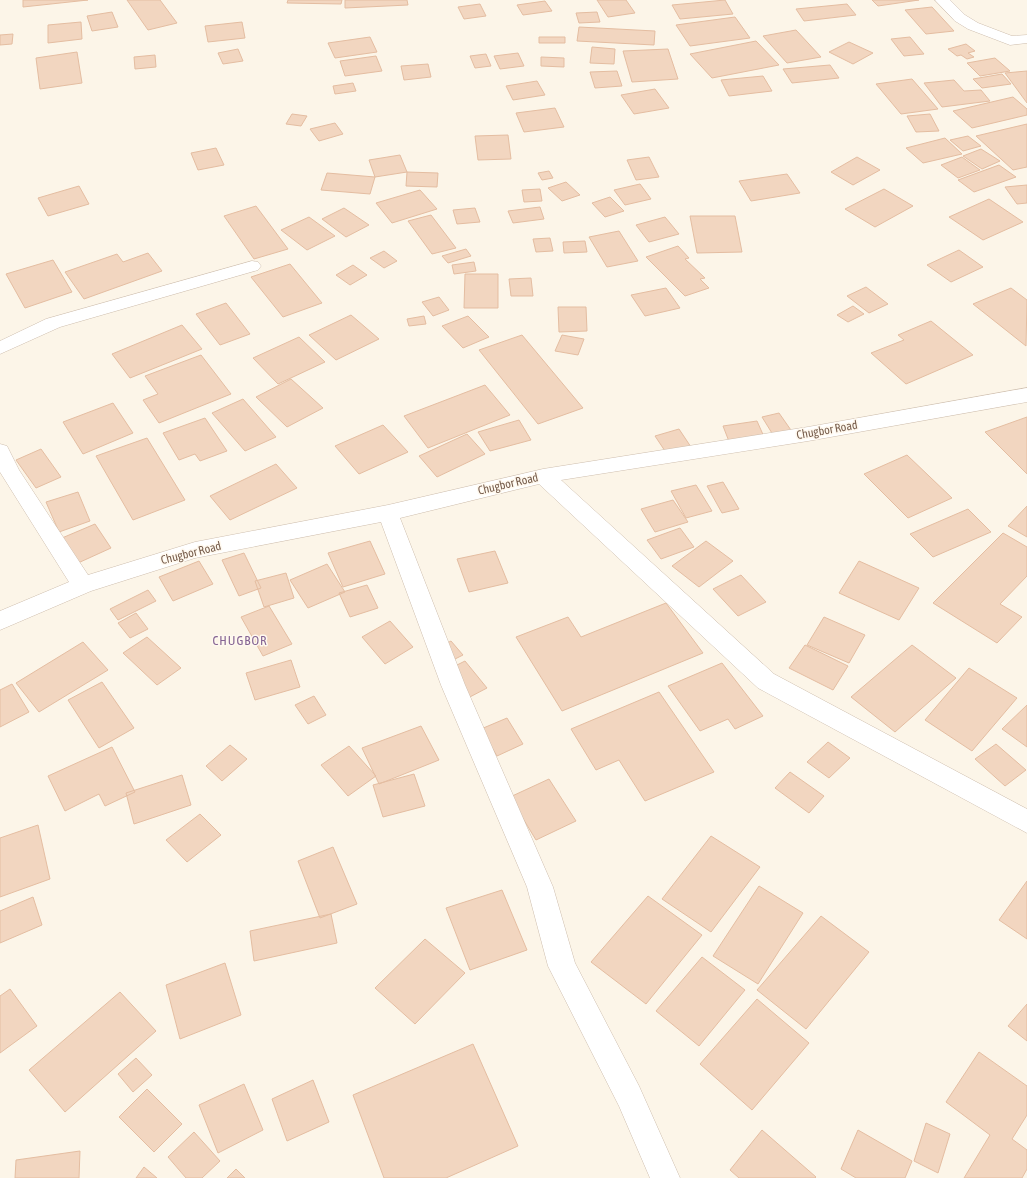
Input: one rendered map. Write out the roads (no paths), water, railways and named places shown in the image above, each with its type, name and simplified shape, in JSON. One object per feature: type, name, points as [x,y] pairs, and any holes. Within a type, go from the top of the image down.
[{"type":"street","points":[[942,0],[960,18],[973,26],[1010,41],[1027,39]]},
{"type":"street","points":[[0,348],[53,323],[252,266]]},
{"type":"street","name":"Chugbor Road","points":[[0,621],[83,585],[195,550],[388,513],[542,476],[808,434],[1027,394]]},
{"type":"street","points":[[0,451],[10,472],[83,585]]},
{"type":"street","points":[[542,476],[766,681],[1027,822]]},
{"type":"street","points":[[388,513],[453,685],[540,887],[562,966],[629,1096],[665,1178]]},
{"type":"district","name":"CHUGBOR","points":[[240,640]]}]
